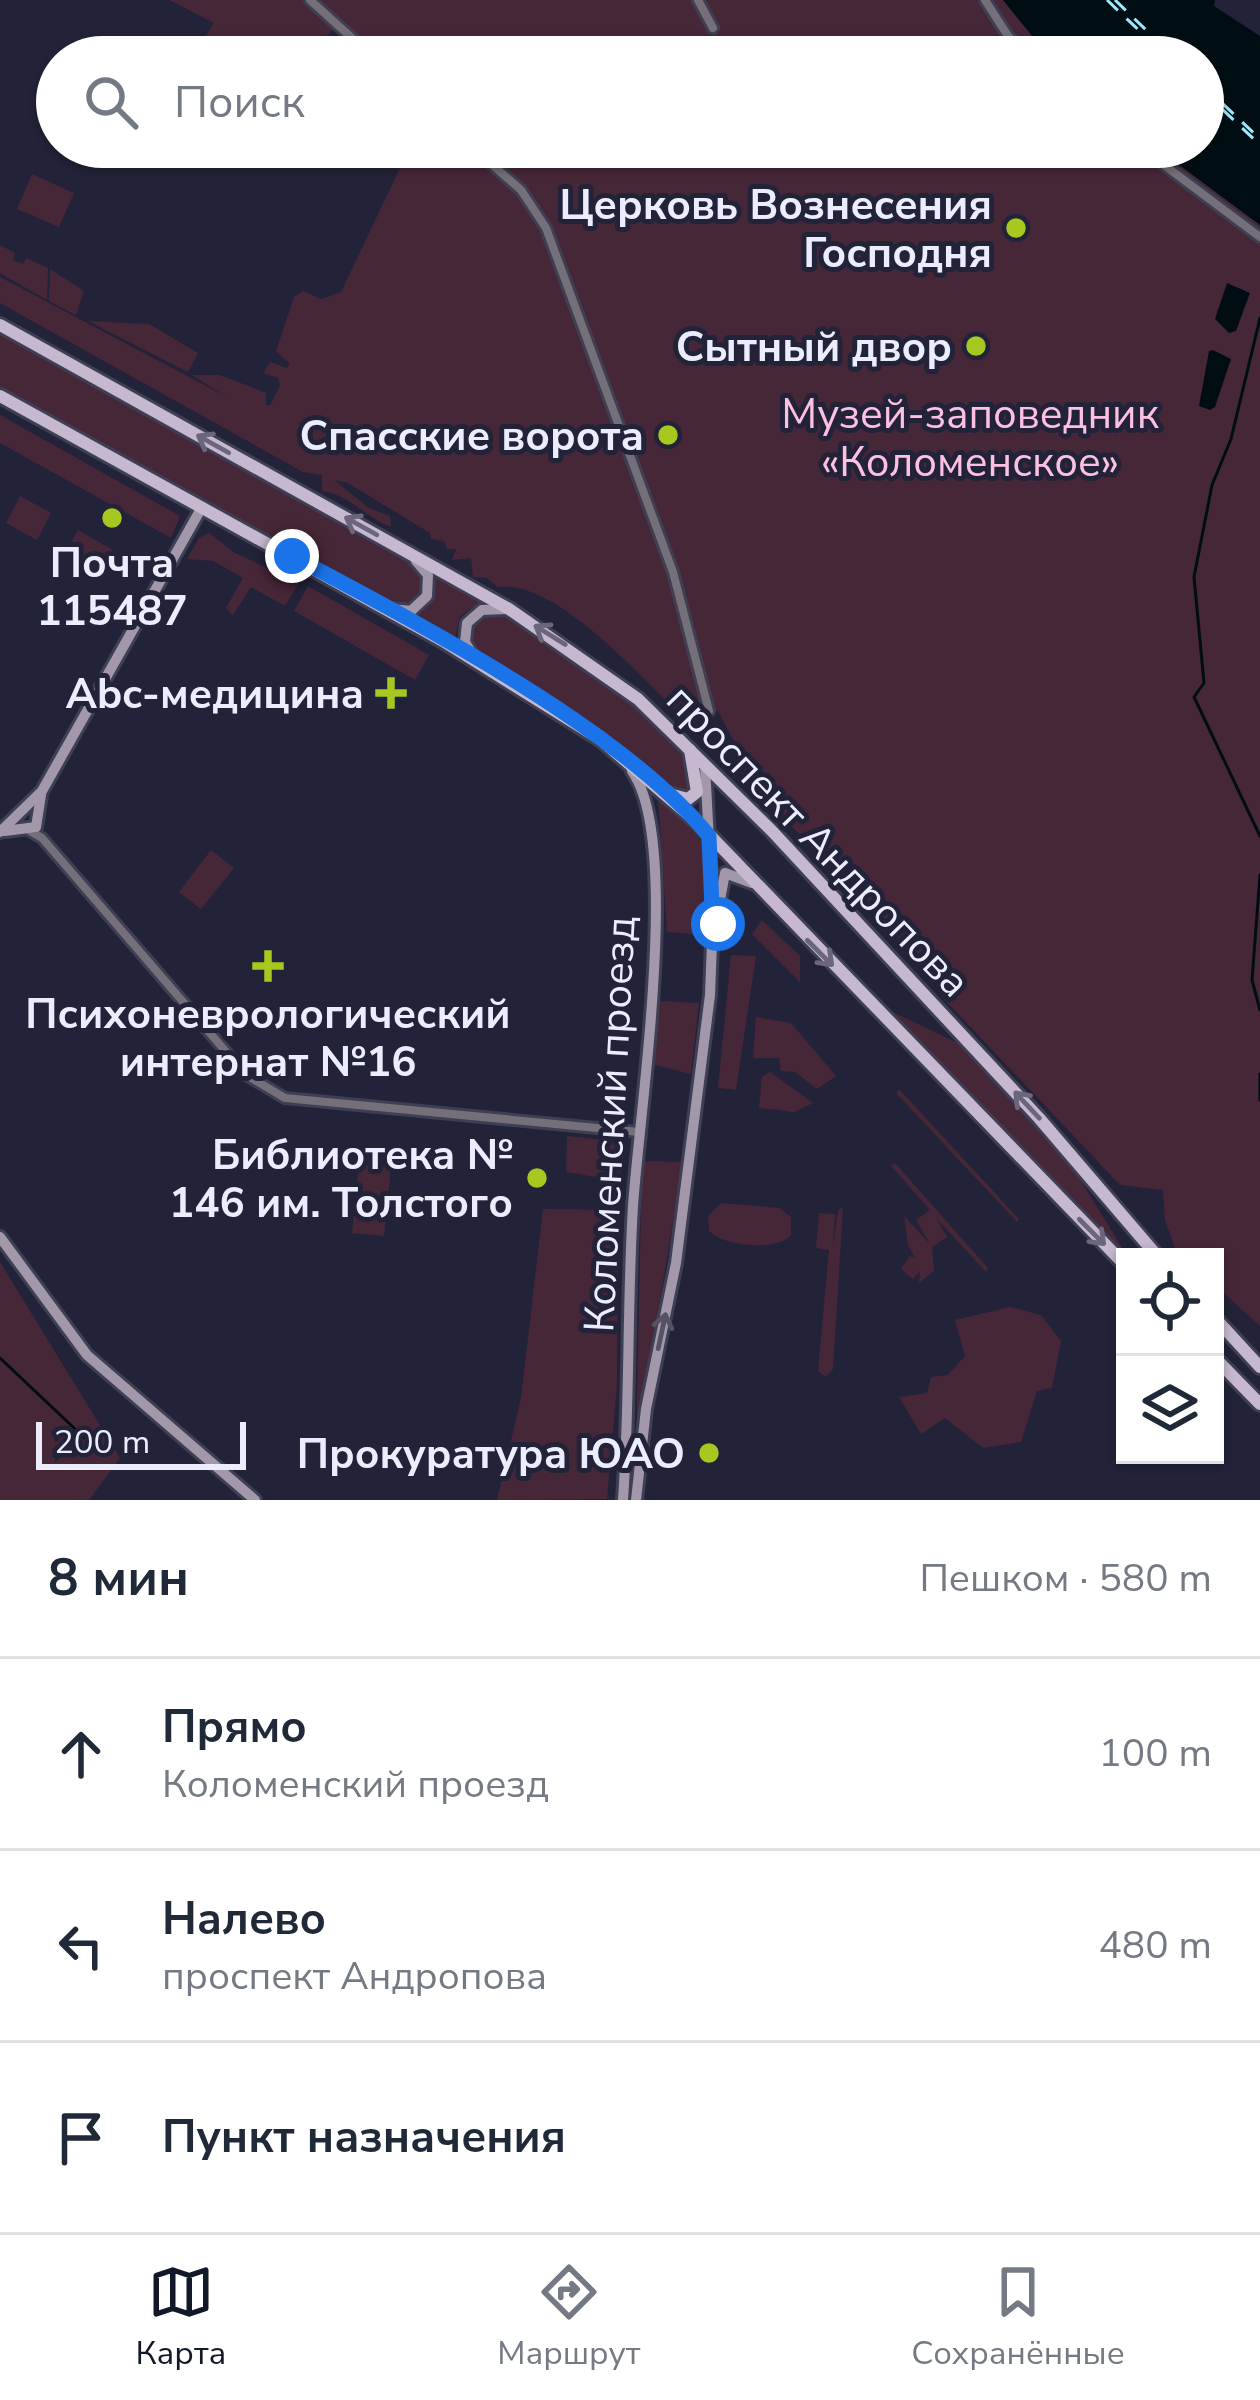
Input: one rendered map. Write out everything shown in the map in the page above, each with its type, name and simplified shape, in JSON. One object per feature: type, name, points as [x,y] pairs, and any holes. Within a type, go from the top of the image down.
[{"type":"main road","name":"проспект Андропова","points":[[0,325],[509,609],[585,658],[704,759],[1039,1118],[1151,1248]]},
{"type":"main road","name":"проспект Андропова","points":[[0,396],[382,606],[623,758],[709,836],[1116,1256]]},
{"type":"main road","points":[[0,832],[42,791],[202,507]]},
{"type":"main road","points":[[382,606],[410,611],[428,593],[426,571],[406,552]]},
{"type":"main road","points":[[477,663],[465,644],[467,623],[485,609],[509,609]]},
{"type":"main road","points":[[662,791],[683,799],[696,794],[698,772],[688,744]]},
{"type":"main road","name":"Коломенский проезд","points":[[623,758],[640,782],[651,812],[656,947],[639,1132],[623,1500]]},
{"type":"main road","name":"Коломенский проезд","points":[[636,1500],[641,1446],[676,1262],[713,930],[709,782],[704,759]]},
{"type":"main road","points":[[33,825],[42,791]]},
{"type":"main road","points":[[21,813],[33,825]]},
{"type":"main road","points":[[21,813],[33,825]]},
{"type":"main road","points":[[0,832],[33,825]]},
{"type":"main road","points":[[713,930],[725,872],[752,884]]},
{"type":"main road","points":[[0,1237],[87,1355],[255,1500]]},
{"type":"main road","points":[[1224,1328],[1260,1367]]},
{"type":"main road","points":[[1224,1367],[1260,1404]]},
{"type":"street","points":[[310,0],[350,36]]},
{"type":"street","points":[[698,0],[713,28]]},
{"type":"street","points":[[985,0],[1008,36]]},
{"type":"street","points":[[496,168],[521,190],[546,228],[673,572],[709,711]]},
{"type":"street","points":[[1168,168],[1260,237]]},
{"type":"street","points":[[33,825],[246,1075],[265,1090],[285,1098],[639,1132]]},
{"type":"street","points":[[627,1445],[641,1446]]},
{"type":"green space","points":[[169,0],[1003,0],[1032,36],[343,36],[334,28],[327,36],[206,36],[214,23]]},
{"type":"green space","name":"Музей-заповедник «Коломенское»","points":[[400,168],[1183,168],[1260,225],[1260,1326],[1224,1293],[1224,1248],[1175,1248],[1165,1220],[1163,1190],[1120,1185],[943,998],[947,973],[941,958],[919,963],[746,777],[740,753],[718,711],[680,715],[570,613],[521,589],[498,587],[487,578],[473,577],[471,558],[452,560],[456,549],[447,549],[444,541],[431,539],[430,533],[348,483],[334,480],[369,508],[390,516],[391,527],[340,496],[322,491],[322,475],[303,472],[0,303],[0,277],[225,396],[192,375],[220,375],[266,393],[266,405],[280,385],[278,378],[263,373],[270,362],[287,368],[290,364],[276,351],[294,297],[303,291],[321,299],[341,292]]},
{"type":"green space","points":[[32,174],[74,193],[59,227],[17,209]]},
{"type":"green space","points":[[0,245],[15,253],[13,260],[23,264],[26,258],[48,268],[47,300],[0,273]]},
{"type":"green space","points":[[50,269],[84,291],[76,315],[49,301]]},
{"type":"green space","points":[[88,321],[149,324],[198,353],[188,372]]},
{"type":"green space","points":[[0,333],[416,567],[425,581],[421,597],[409,607],[394,606],[0,387]]},
{"type":"green space","points":[[0,415],[180,516],[171,538],[0,443]]},
{"type":"green space","points":[[20,496],[51,513],[37,540],[6,523]]},
{"type":"green space","points":[[78,530],[113,550],[99,574],[64,555]]},
{"type":"green space","points":[[209,533],[235,553],[299,583],[285,606],[251,587],[233,615],[226,608],[243,578],[213,561],[187,559],[199,538]]},
{"type":"green space","points":[[436,577],[480,602],[460,616],[454,643],[414,619],[433,600]]},
{"type":"green space","points":[[308,586],[429,655],[415,680],[294,611]]},
{"type":"green space","points":[[499,612],[585,667],[651,719],[676,746],[690,772],[689,795],[674,790],[583,718],[479,656],[468,640],[472,622]]},
{"type":"green space","points":[[658,798],[701,835],[706,923],[700,935],[667,932]]},
{"type":"green space","points":[[211,850],[234,868],[201,909],[179,892]]},
{"type":"green space","points":[[762,920],[800,956],[800,982],[752,934]]},
{"type":"green space","points":[[731,955],[756,956],[736,1090],[718,1088]]},
{"type":"green space","points":[[659,1001],[699,1003],[691,1074],[651,1064]]},
{"type":"green space","points":[[884,1008],[958,1043],[1073,1168],[1119,1248]]},
{"type":"green space","points":[[756,1017],[791,1023],[836,1076],[817,1089],[795,1072],[781,1071],[779,1058],[753,1058]]},
{"type":"green space","points":[[770,1072],[813,1103],[794,1112],[759,1108],[762,1077]]},
{"type":"green space","points":[[899,1089],[1019,1219],[1017,1222],[896,1093]]},
{"type":"green space","points":[[567,1136],[623,1142],[620,1181],[566,1172]]},
{"type":"green space","points":[[642,1161],[683,1162],[636,1444]]},
{"type":"green space","points":[[895,1163],[988,1268],[986,1272],[936,1218],[947,1237],[932,1247],[934,1271],[919,1283],[920,1271],[913,1279],[901,1269],[910,1256],[916,1259],[908,1245],[904,1216],[930,1244],[916,1220],[930,1210],[891,1166]]},
{"type":"green space","points":[[359,1164],[391,1167],[384,1236],[352,1233]]},
{"type":"green space","points":[[721,1203],[779,1208],[791,1217],[791,1235],[762,1245],[716,1236],[709,1231],[708,1216]]},
{"type":"green space","points":[[843,1207],[833,1369],[826,1377],[818,1371],[829,1250],[816,1248],[819,1213],[835,1214],[833,1246],[838,1211]]},
{"type":"green space","points":[[543,1209],[618,1210],[617,1384],[607,1499],[497,1500],[521,1398]]},
{"type":"green space","points":[[0,1262],[120,1458],[89,1500],[0,1500]]},
{"type":"green space","points":[[1010,1307],[1041,1315],[1061,1341],[1052,1388],[1037,1391],[1021,1442],[983,1448],[945,1418],[921,1434],[899,1397],[927,1393],[931,1377],[948,1375],[965,1356],[955,1320]]},
{"type":"shaded area","points":[[1003,0],[1215,0],[1214,6],[1260,36],[1260,225],[1183,168],[1224,168],[1224,36],[1032,36]]},
{"type":"shaded area","points":[[1227,283],[1250,293],[1236,331],[1229,333],[1215,319]]},
{"type":"shaded area","points":[[1209,351],[1231,359],[1210,410],[1199,406]]},
{"type":"waterway","points":[[1260,318],[1231,439],[1212,485],[1194,577],[1204,683],[1194,697],[1260,836]]},
{"type":"waterway","points":[[1260,875],[1252,980],[1260,1010]]},
{"type":"waterway","points":[[1260,1074],[1260,1100]]},
{"type":"waterway","points":[[0,1358],[91,1444]]},
{"type":"ferry route","points":[[1107,0],[1145,36]]},
{"type":"ferry route","points":[[1115,0],[1152,36]]},
{"type":"ferry route","points":[[1224,105],[1260,139]]},
{"type":"ferry route","points":[[1224,111],[1260,145]]},
{"type":"place","name":"Церковь Вознесения Господня","points":[[1016,228]]},
{"type":"place","name":"Сытный двор","points":[[976,346]]},
{"type":"place","name":"Спасские ворота","points":[[668,435]]},
{"type":"place","name":"Почта 115487","points":[[112,518]]},
{"type":"place","name":"Abc-медицина","points":[[391,693]]},
{"type":"place","name":"Психоневрологический интернат №16","points":[[268,966]]},
{"type":"place","name":"Библиотека № 146 им. Толстого","points":[[537,1178]]},
{"type":"place","name":"Прокуратура ЮАО","points":[[709,1453]]},
{"type":"route","points":[[292,556],[532,694],[600,739],[662,791],[709,836],[713,930],[718,924]]}]
